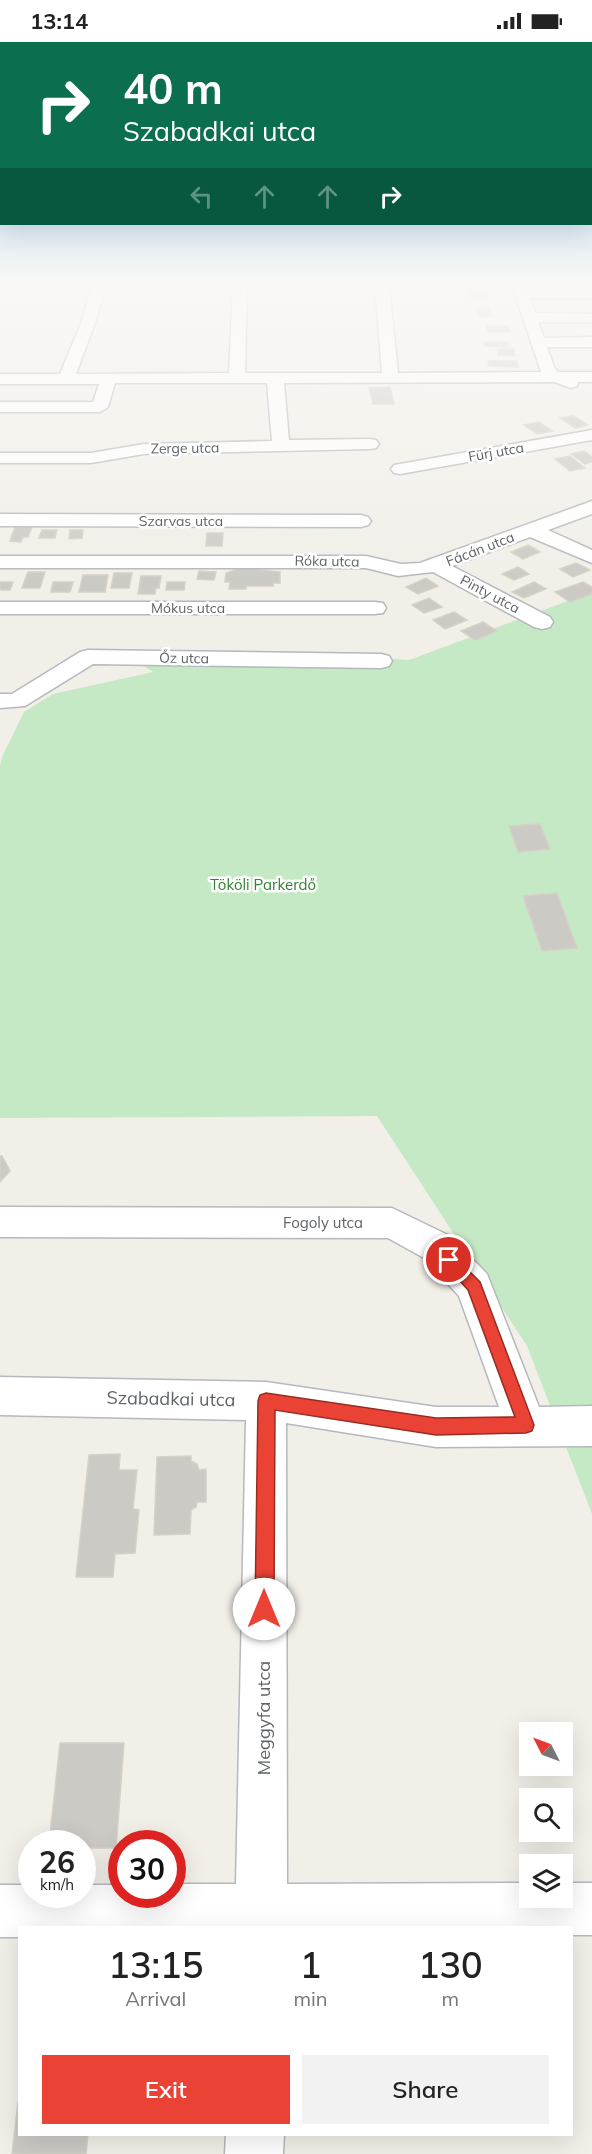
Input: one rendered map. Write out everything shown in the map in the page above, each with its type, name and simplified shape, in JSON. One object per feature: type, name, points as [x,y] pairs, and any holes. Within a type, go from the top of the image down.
[{"type":"street","points":[[0,407],[100,407],[107,384]]},
{"type":"street","points":[[275,384],[281,446]]},
{"type":"street","points":[[572,384],[592,392]]},
{"type":"street","name":"Fürj utca","points":[[400,469],[592,435]]},
{"type":"street","name":"Zerge utca","points":[[0,458],[91,458],[144,449],[370,444]]},
{"type":"street","name":"Fácán utca","points":[[366,562],[409,571],[437,566],[592,507]]},
{"type":"street","name":"Szarvas utca","points":[[0,520],[361,521]]},
{"type":"street","points":[[531,530],[592,557]]},
{"type":"street","name":"Róka utca","points":[[0,561],[366,562]]},
{"type":"street","name":"Pinty utca","points":[[437,566],[542,622]]},
{"type":"street","name":"Mókus utca","points":[[0,608],[375,608]]},
{"type":"street","name":"Őz utca","points":[[0,701],[17,701],[88,657],[381,661]]},
{"type":"street","points":[[43,685],[49,688],[90,682],[123,670],[124,657]]},
{"type":"street","name":"Fogoly utca","points":[[0,1222],[393,1222],[437,1247],[474,1286],[526,1425]]},
{"type":"street","name":"Szabadkai utca","points":[[0,1396],[266,1401],[436,1426],[592,1426]]},
{"type":"street","name":"Meggyfa utca","points":[[262,1918],[266,1401]]},
{"type":"street","points":[[0,1911],[262,1918],[592,1909]]},
{"type":"street","points":[[254,2154],[255,2136]]},
{"type":"green space","name":"Tököli Parkerdő","points":[[592,592],[592,1514],[527,1346],[377,1116],[0,1118],[0,766],[2,757],[24,712],[53,694],[153,672],[129,656],[277,652],[409,660]]},
{"type":"building","points":[[390,387],[394,404],[373,404],[369,388]]},
{"type":"building","points":[[573,416],[588,425],[575,428],[560,418]]},
{"type":"building","points":[[539,422],[552,431],[537,434],[524,425]]},
{"type":"building","points":[[584,451],[592,457],[592,462],[585,464],[571,454]]},
{"type":"building","points":[[570,456],[585,468],[570,471],[555,459]]},
{"type":"building","points":[[15,527],[32,527],[28,537],[23,537],[21,542],[10,541]]},
{"type":"building","points":[[42,530],[57,530],[55,538],[39,538]]},
{"type":"building","points":[[70,530],[83,530],[82,538],[69,539]]},
{"type":"building","points":[[207,533],[223,533],[222,546],[206,546]]},
{"type":"building","points":[[528,545],[540,552],[523,559],[511,552]]},
{"type":"building","points":[[576,563],[590,570],[573,577],[560,569]]},
{"type":"building","points":[[518,567],[529,574],[514,580],[502,574]]},
{"type":"building","points":[[241,568],[280,572],[280,583],[273,583],[273,586],[246,586],[246,589],[229,589],[230,582],[225,582],[226,573]]},
{"type":"building","points":[[199,571],[216,572],[214,580],[197,579]]},
{"type":"building","points":[[28,572],[45,572],[40,588],[22,588]]},
{"type":"building","points":[[114,573],[132,573],[129,588],[111,588]]},
{"type":"building","points":[[83,575],[108,575],[105,592],[79,592]]},
{"type":"building","points":[[141,576],[161,576],[159,588],[156,588],[155,594],[138,594]]},
{"type":"building","points":[[426,578],[438,586],[418,594],[406,587]]},
{"type":"building","points":[[0,582],[13,582],[10,590],[0,590]]},
{"type":"building","points":[[53,582],[73,582],[70,592],[51,592]]},
{"type":"building","points":[[167,582],[185,582],[184,590],[166,590]]},
{"type":"building","points":[[534,582],[546,589],[524,598],[512,592]]},
{"type":"building","points":[[583,582],[592,587],[592,594],[570,602],[555,592]]},
{"type":"building","points":[[429,598],[442,607],[424,613],[412,605]]},
{"type":"building","points":[[454,612],[467,620],[445,629],[433,620]]},
{"type":"building","points":[[483,622],[497,631],[475,640],[461,631]]},
{"type":"building","points":[[540,824],[550,849],[518,852],[509,826]]},
{"type":"building","points":[[557,893],[577,948],[542,951],[523,896]]},
{"type":"building","points":[[0,1156],[10,1171],[0,1182]]},
{"type":"building","points":[[120,1454],[119,1470],[137,1470],[133,1509],[139,1510],[135,1553],[115,1554],[113,1577],[76,1577],[89,1455]]},
{"type":"building","points":[[191,1456],[191,1461],[197,1464],[199,1470],[206,1469],[206,1502],[197,1502],[196,1507],[191,1510],[190,1534],[154,1535],[157,1457]]},
{"type":"building","points":[[60,1743],[124,1743],[117,1830],[108,1830],[108,1848],[96,1848],[96,1830],[51,1830]]},
{"type":"building","points":[[18,2102],[18,2136],[88,2136],[86,2154],[12,2154]]},
{"type":"route","points":[[264,1609],[266,1401],[436,1426],[526,1425],[474,1286],[449,1260]]}]
